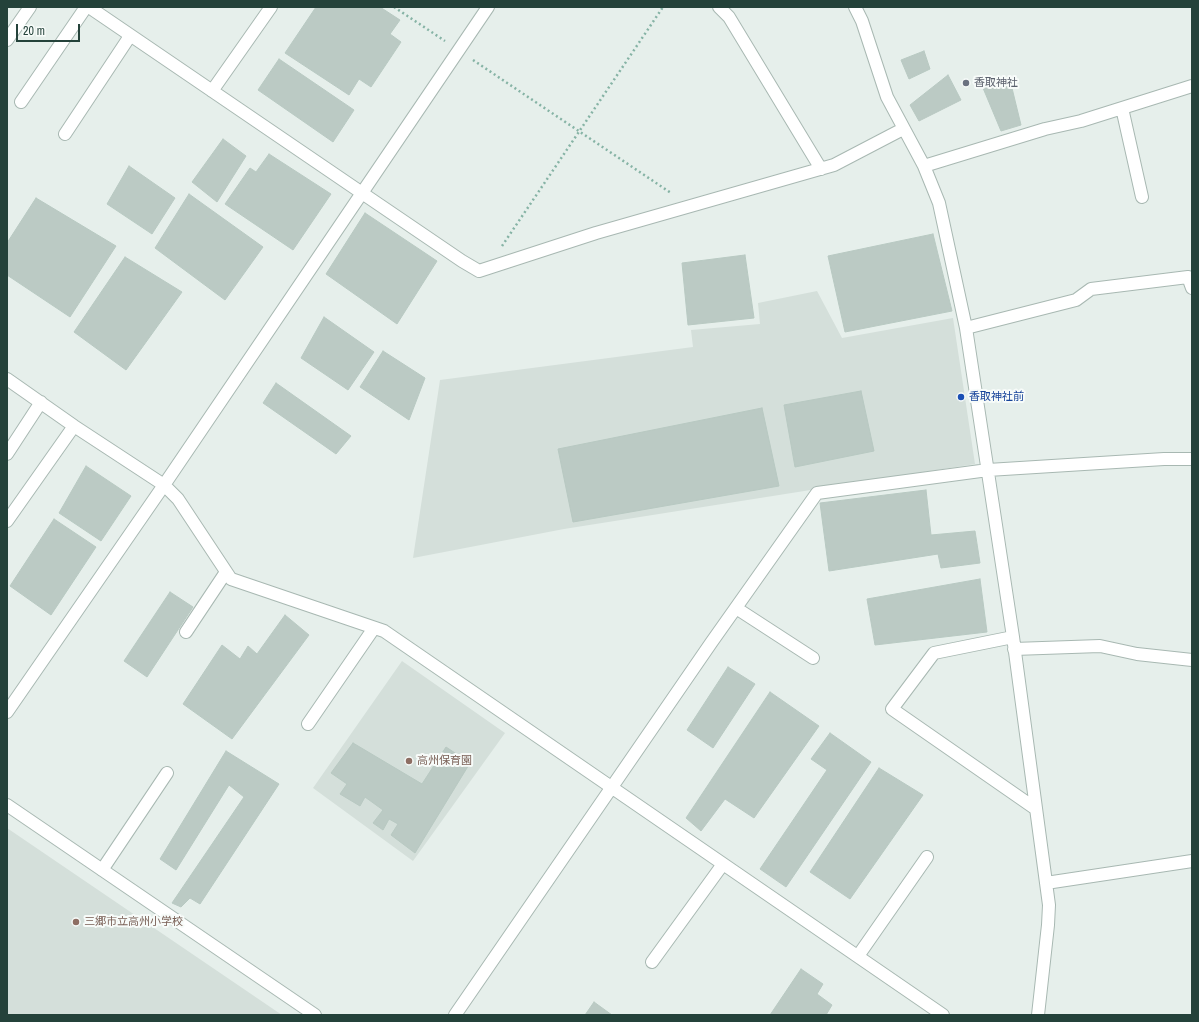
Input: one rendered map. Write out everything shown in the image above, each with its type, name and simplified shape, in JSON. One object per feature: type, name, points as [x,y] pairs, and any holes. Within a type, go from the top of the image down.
[{"type":"street","points":[[7,40],[30,7]]},
{"type":"street","points":[[21,102],[87,7],[462,261],[479,271],[596,233],[834,165],[903,128]]},
{"type":"street","points":[[212,91],[271,7]]},
{"type":"street","points":[[7,712],[164,485],[488,7]]},
{"type":"street","points":[[719,7],[729,17],[821,169]]},
{"type":"street","points":[[855,7],[862,21],[887,97],[924,166],[939,204],[966,328],[1013,643],[1046,883],[1048,926],[1038,1015]]},
{"type":"street","points":[[65,134],[130,36]]},
{"type":"street","points":[[924,166],[1044,129],[1081,121],[1192,86]]},
{"type":"street","points":[[1122,108],[1142,197]]},
{"type":"street","points":[[966,328],[1076,300],[1091,289],[1188,277],[1192,288]]},
{"type":"street","points":[[7,379],[74,426],[164,485],[178,499],[231,579],[384,631],[943,1015]]},
{"type":"street","points":[[7,454],[41,402]]},
{"type":"street","points":[[7,521],[74,426]]},
{"type":"street","points":[[455,1015],[817,492],[988,470],[1164,459],[1192,459]]},
{"type":"street","points":[[186,632],[226,572]]},
{"type":"street","points":[[736,608],[813,658]]},
{"type":"street","points":[[308,724],[374,628]]},
{"type":"street","points":[[1036,808],[892,709],[934,653],[1013,643],[1100,646],[1137,654],[1192,660]]},
{"type":"street","points":[[102,870],[167,773]]},
{"type":"street","points":[[7,805],[315,1015]]},
{"type":"street","points":[[858,956],[927,857]]},
{"type":"street","points":[[1046,883],[1192,861]]},
{"type":"street","points":[[652,962],[723,864]]},
{"type":"path","points":[[394,7],[449,44]]},
{"type":"path","points":[[487,268],[663,7]]},
{"type":"path","points":[[459,51],[690,206]]},
{"type":"shaded area","points":[[817,291],[842,338],[953,318],[975,464],[564,529],[413,558],[440,380],[693,347],[691,330],[760,324],[758,303]]},
{"type":"shaded area","name":"高州保育園","points":[[402,661],[505,733],[413,861],[313,788]]},
{"type":"shaded area","name":"三郷市立高州小学校","points":[[7,828],[282,1015],[7,1015]]},
{"type":"building","points":[[316,7],[380,7],[400,20],[390,34],[401,42],[371,87],[359,79],[349,95],[285,53]]},
{"type":"building","points":[[924,51],[930,69],[909,79],[901,60]]},
{"type":"building","points":[[279,59],[354,110],[333,142],[258,90]]},
{"type":"building","points":[[948,75],[961,100],[919,121],[910,105]]},
{"type":"building","points":[[1011,84],[1021,125],[1001,131],[983,88]]},
{"type":"building","points":[[223,139],[246,156],[217,202],[192,182]]},
{"type":"building","points":[[269,154],[331,194],[293,250],[225,204],[250,168],[256,172]]},
{"type":"building","points":[[129,166],[175,198],[152,234],[107,204]]},
{"type":"building","points":[[189,194],[263,247],[225,300],[155,248]]},
{"type":"building","points":[[36,198],[116,246],[70,317],[7,275],[7,243]]},
{"type":"building","points":[[365,213],[437,261],[397,324],[326,274]]},
{"type":"building","points":[[933,234],[952,311],[845,332],[828,256]]},
{"type":"building","points":[[745,255],[754,318],[688,325],[682,263]]},
{"type":"building","points":[[125,257],[182,292],[126,370],[74,332]]},
{"type":"building","points":[[324,317],[374,352],[348,390],[301,358]]},
{"type":"building","points":[[383,351],[425,378],[409,420],[360,387]]},
{"type":"building","points":[[276,383],[351,436],[336,454],[263,403]]},
{"type":"building","points":[[861,391],[874,451],[795,467],[784,405]]},
{"type":"building","points":[[762,408],[779,486],[573,522],[558,449]]},
{"type":"building","points":[[86,466],[131,496],[101,541],[59,513]]},
{"type":"building","points":[[926,490],[931,535],[975,531],[980,563],[941,568],[938,554],[829,571],[820,503]]},
{"type":"building","points":[[54,519],[96,547],[51,615],[10,586]]},
{"type":"building","points":[[980,579],[987,632],[875,645],[867,599]]},
{"type":"building","points":[[170,592],[193,607],[147,677],[124,661]]},
{"type":"building","points":[[285,615],[309,635],[232,739],[183,704],[222,645],[240,659],[248,646],[257,654]]},
{"type":"building","points":[[728,667],[755,684],[713,748],[687,730]]},
{"type":"building","points":[[770,692],[819,726],[754,818],[725,799],[701,831],[686,818]]},
{"type":"building","points":[[830,733],[871,762],[786,887],[760,869],[827,770],[811,759]]},
{"type":"building","points":[[353,743],[422,784],[446,747],[470,763],[415,853],[391,835],[398,824],[389,819],[383,830],[373,823],[383,810],[365,797],[360,806],[340,794],[347,784],[331,773]]},
{"type":"building","points":[[226,751],[279,784],[200,904],[190,898],[181,907],[172,903],[244,797],[229,785],[176,870],[160,859]]},
{"type":"building","points":[[879,768],[923,795],[850,899],[810,872]]},
{"type":"building","points":[[801,969],[823,984],[817,994],[832,1005],[826,1015],[770,1015]]},
{"type":"building","points":[[594,1002],[612,1015],[585,1015]]},
{"type":"place","name":"香取神社","points":[[966,83]]},
{"type":"place","name":"香取神社前","points":[[961,397]]},
{"type":"place","name":"高州保育園","points":[[409,761]]},
{"type":"place","name":"三郷市立高州小学校","points":[[76,922]]}]
